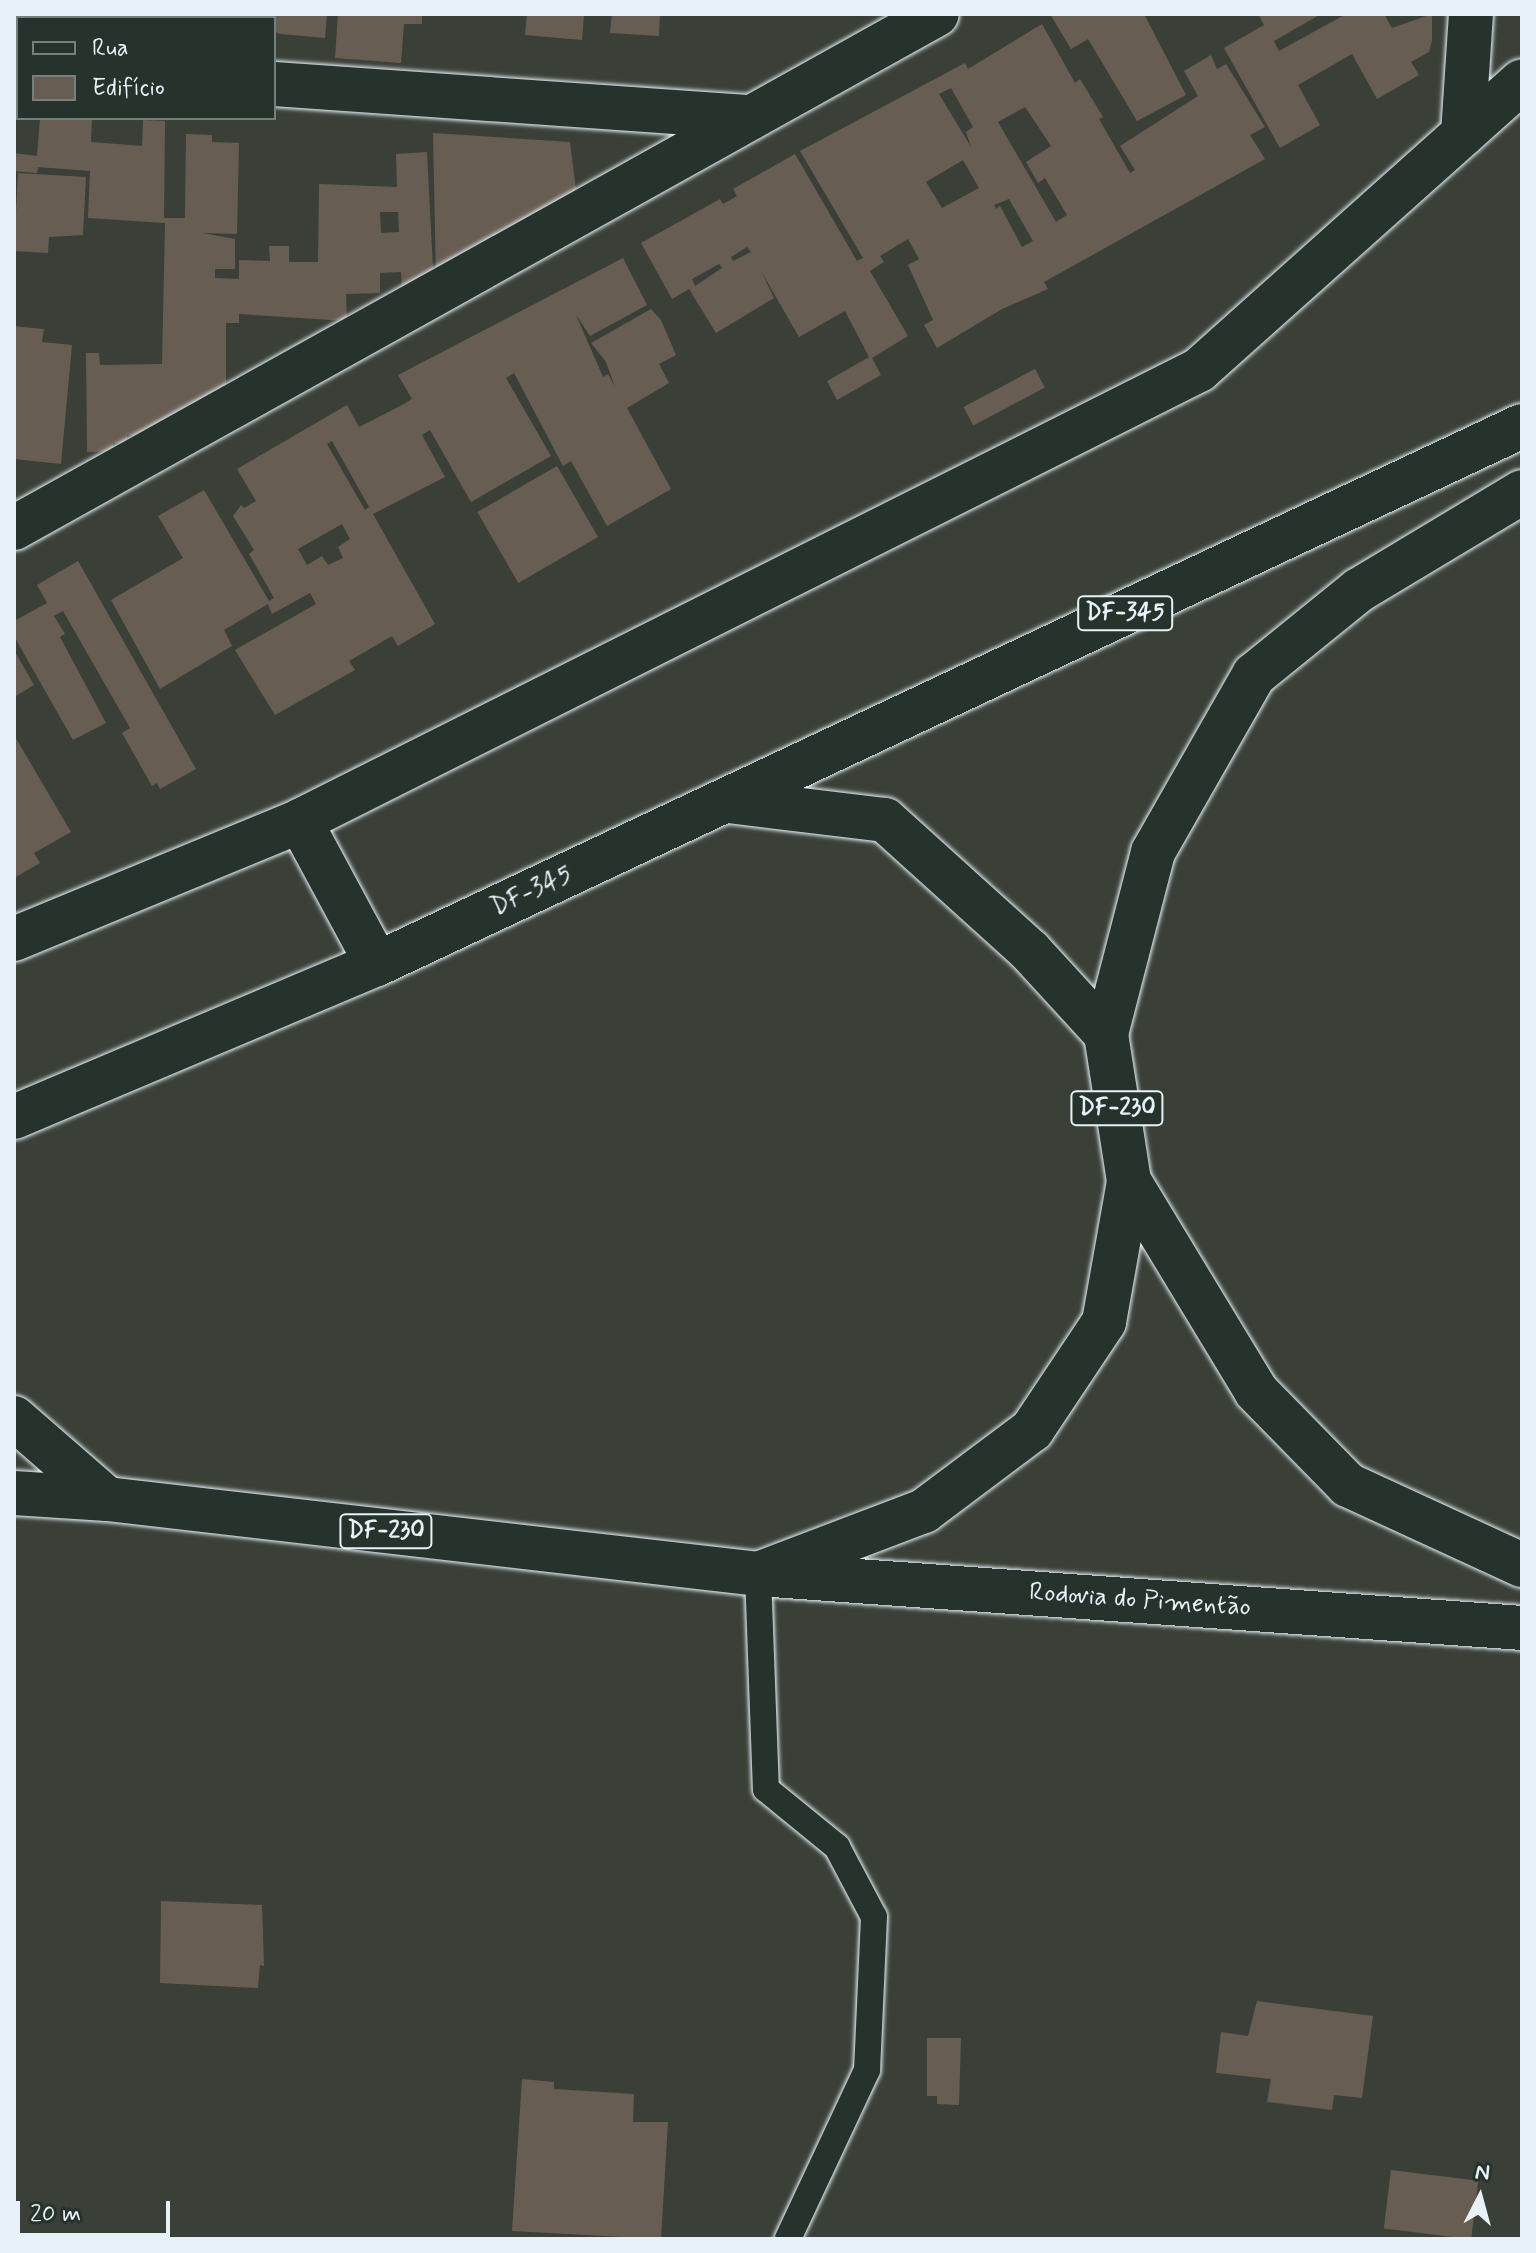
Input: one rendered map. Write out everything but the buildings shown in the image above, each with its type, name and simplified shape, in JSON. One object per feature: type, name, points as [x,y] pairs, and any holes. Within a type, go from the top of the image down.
[{"type":"main road","points":[[14,528],[937,14]]},
{"type":"main road","points":[[1463,134],[1471,14]]},
{"type":"main road","points":[[14,939],[300,821],[1199,370],[1522,81]]},
{"type":"main road","points":[[276,84],[751,117]]},
{"type":"main road","name":"DF-345","points":[[32,1110],[377,964],[1522,426]]},
{"type":"main road","points":[[1106,1034],[1153,852],[1254,675],[1359,590],[1522,492]]},
{"type":"main road","points":[[728,801],[885,820],[1030,951],[1106,1034]]},
{"type":"main road","points":[[300,821],[377,964]]},
{"type":"main road","name":"DF-230","points":[[14,1493],[107,1499],[758,1574],[924,1511],[1032,1430],[1104,1322],[1129,1181],[1106,1034]]},
{"type":"main road","points":[[14,1142],[32,1110]]},
{"type":"main road","name":"DF-230","points":[[1129,1181],[1256,1391],[1348,1485],[1522,1565]]},
{"type":"main road","points":[[14,1418],[107,1499]]},
{"type":"main road","name":"Rodovia do Pimentão","points":[[758,1574],[1522,1628]]},
{"type":"lane","points":[[758,1574],[766,1789],[837,1847],[874,1917],[867,2070],[788,2239]]}]
